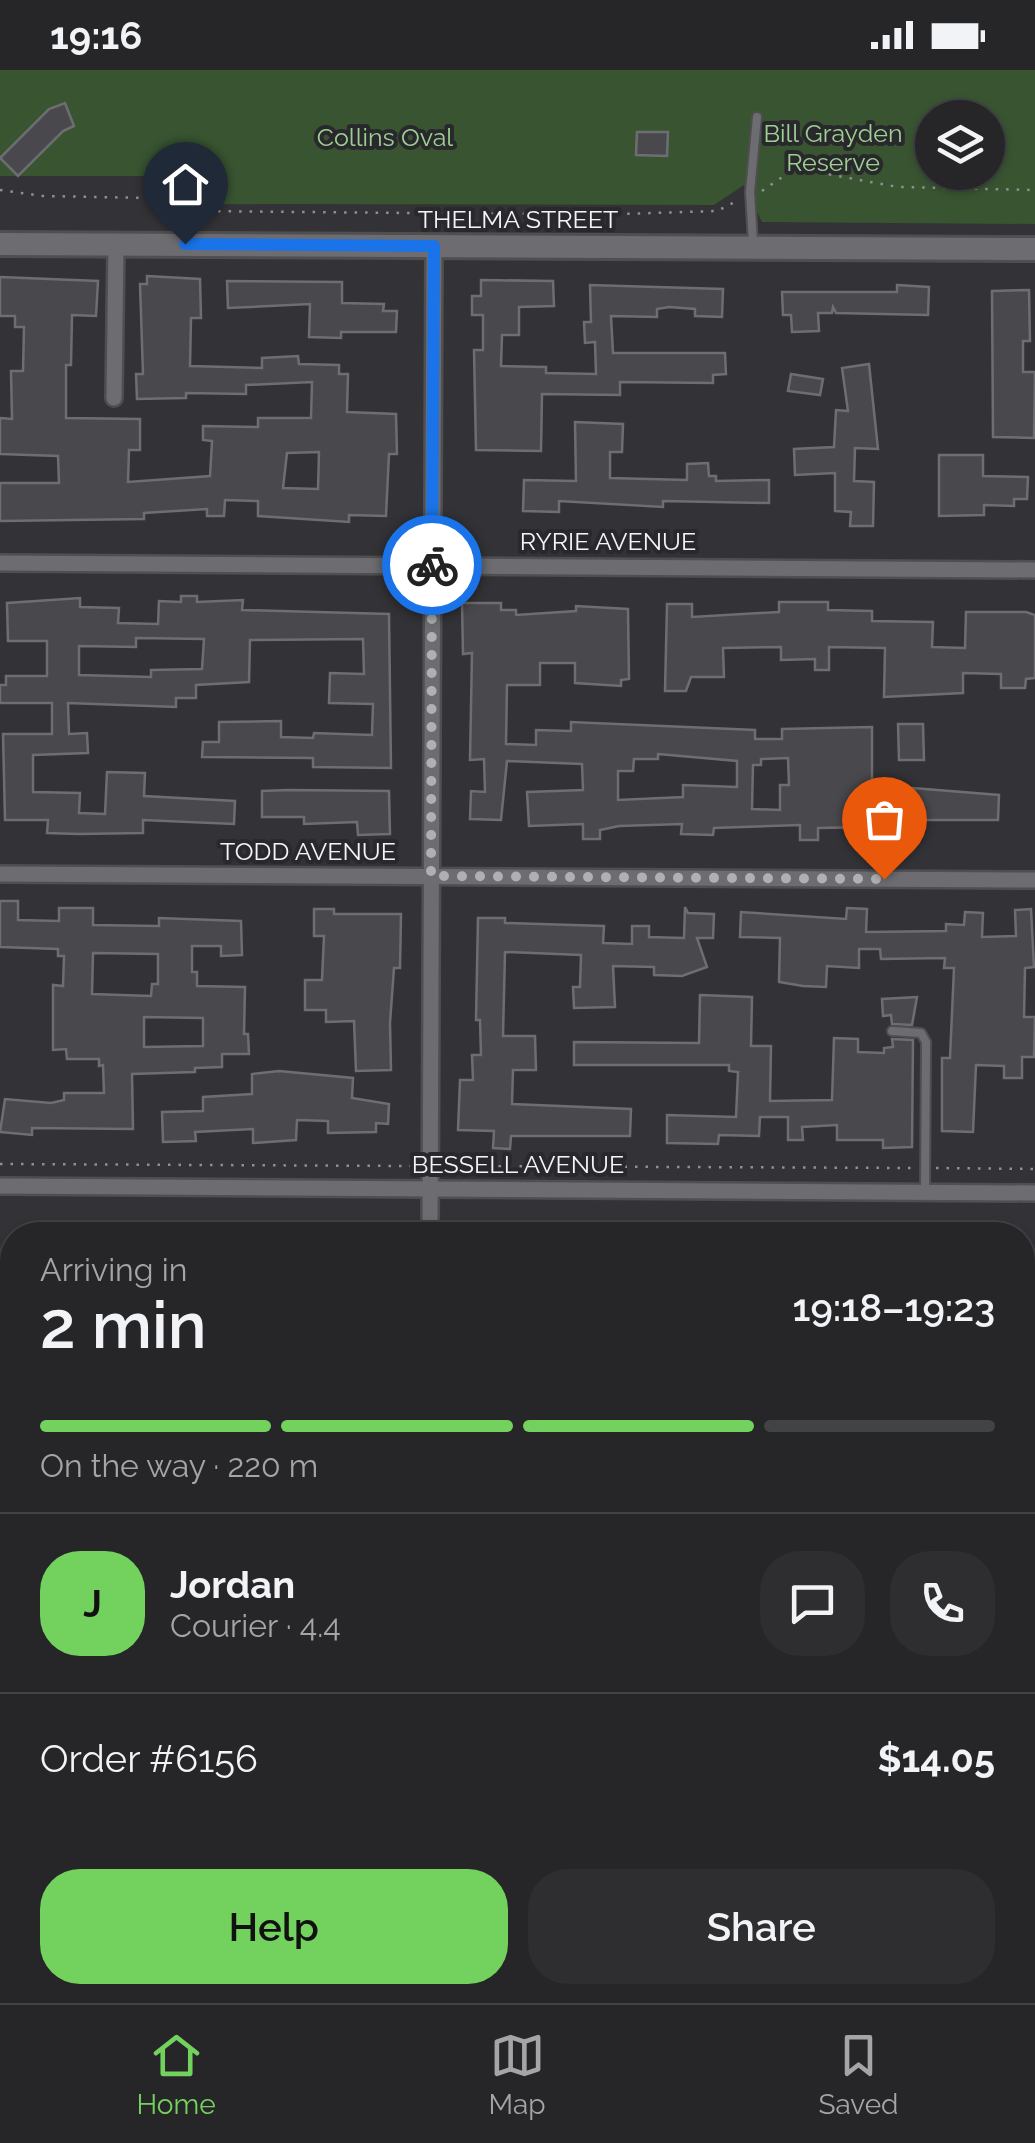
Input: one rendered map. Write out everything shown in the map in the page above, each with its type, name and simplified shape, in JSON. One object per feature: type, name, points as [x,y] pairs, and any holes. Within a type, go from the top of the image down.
[{"type":"main road","name":"THELMA STREET","points":[[0,244],[1035,249]]},
{"type":"street","points":[[114,398],[116,245]]},
{"type":"street","points":[[430,1222],[434,246]]},
{"type":"street","name":"RYRIE AVENUE","points":[[0,563],[1035,570]]},
{"type":"street","name":"TODD AVENUE","points":[[0,874],[1035,880]]},
{"type":"street","name":"BESSELL AVENUE","points":[[0,1186],[1035,1193]]},
{"type":"lane","points":[[753,246],[750,192],[757,117]]},
{"type":"lane","points":[[892,1031],[914,1031],[924,1037],[925,1192]]},
{"type":"path","points":[[0,190],[43,196],[151,198],[193,211],[519,214],[716,211],[750,192],[766,190],[790,171],[805,170],[898,186],[1035,190]]},
{"type":"path","points":[[0,1164],[1035,1169]]},
{"type":"green space","points":[[0,70],[1035,70],[1035,224],[762,222],[744,185],[714,205],[190,204],[167,195],[166,176],[0,176]]},
{"type":"building","points":[[65,103],[74,126],[63,131],[18,176],[0,158],[49,109]]},
{"type":"building","points":[[637,132],[668,132],[667,156],[636,155]]},
{"type":"building","points":[[147,276],[200,279],[201,318],[191,318],[190,366],[262,368],[262,358],[298,356],[299,364],[339,365],[339,374],[348,374],[347,412],[396,414],[397,454],[389,454],[386,516],[349,515],[349,522],[258,516],[258,501],[225,500],[224,516],[207,516],[207,509],[144,513],[144,519],[0,521],[0,483],[59,483],[58,456],[0,454],[0,418],[12,419],[11,371],[23,371],[24,327],[15,327],[15,316],[0,316],[0,277],[98,281],[96,316],[72,315],[71,365],[66,365],[66,418],[140,419],[140,450],[129,450],[128,482],[210,476],[212,441],[203,440],[203,426],[258,427],[258,418],[311,418],[312,382],[246,385],[246,394],[186,393],[186,398],[137,399],[136,374],[143,374],[140,284],[147,284]],"holes":[[[319,452],[318,489],[283,488],[287,453]]]},
{"type":"building","points":[[481,280],[553,281],[554,306],[519,307],[519,335],[502,335],[501,366],[546,367],[546,373],[596,374],[595,342],[585,343],[584,322],[591,322],[590,285],[723,289],[722,317],[695,316],[695,309],[669,307],[657,309],[657,317],[611,316],[613,353],[725,353],[726,374],[713,375],[713,383],[620,382],[620,395],[542,394],[541,451],[476,450],[474,350],[483,350],[483,315],[472,315],[472,296],[481,296]]},
{"type":"building","points":[[227,281],[342,282],[342,303],[384,304],[383,311],[397,311],[396,332],[341,332],[341,338],[309,337],[310,304],[228,308]]},
{"type":"building","points":[[897,285],[929,287],[928,315],[836,313],[833,307],[832,313],[818,313],[819,331],[792,332],[791,315],[783,315],[782,292],[897,292]]},
{"type":"building","points":[[1029,290],[1030,341],[1023,341],[1023,372],[1035,372],[1034,438],[993,437],[992,291]]},
{"type":"building","points":[[869,364],[878,449],[855,448],[854,481],[874,482],[873,526],[850,526],[851,512],[835,511],[835,473],[795,475],[794,449],[834,447],[836,410],[848,411],[842,368]]},
{"type":"building","points":[[791,374],[823,379],[820,395],[788,391]]},
{"type":"building","points":[[575,422],[623,424],[622,452],[610,452],[610,478],[687,480],[687,464],[708,463],[709,476],[716,476],[716,481],[769,480],[769,503],[663,501],[663,507],[559,501],[559,512],[523,511],[524,480],[576,481]]},
{"type":"building","points":[[939,455],[983,455],[983,476],[1028,477],[1027,499],[1014,499],[1014,506],[984,505],[984,515],[939,516]]},
{"type":"building","points":[[181,596],[197,596],[197,602],[243,600],[242,610],[389,614],[391,768],[313,767],[313,758],[202,757],[203,742],[219,742],[219,722],[281,721],[281,737],[313,738],[314,733],[372,735],[373,704],[329,703],[330,673],[364,674],[363,639],[250,640],[249,682],[196,685],[196,698],[176,698],[176,707],[68,703],[69,734],[87,733],[88,753],[33,755],[33,792],[80,793],[79,813],[105,814],[107,772],[145,773],[144,796],[235,801],[234,824],[143,820],[143,833],[79,834],[47,833],[48,820],[5,820],[3,734],[52,734],[52,703],[0,703],[0,685],[6,685],[6,676],[47,676],[47,641],[8,641],[7,603],[80,598],[80,607],[119,608],[118,623],[158,624],[159,601],[181,602]],"holes":[[[136,638],[204,639],[202,669],[151,670],[151,677],[79,675],[79,646],[136,647]]]},
{"type":"building","points":[[779,602],[828,602],[828,610],[872,611],[872,621],[933,622],[932,647],[965,648],[966,612],[1026,612],[1035,615],[1035,678],[1026,679],[1025,688],[1001,688],[1001,674],[963,673],[963,693],[884,697],[885,648],[829,647],[829,670],[815,670],[815,659],[781,660],[781,647],[723,648],[724,677],[691,677],[686,691],[665,691],[667,604],[692,604],[692,617],[779,612]]},
{"type":"building","points":[[462,603],[501,603],[501,610],[516,610],[516,615],[576,611],[576,606],[628,609],[629,679],[621,680],[621,686],[575,683],[575,663],[540,663],[540,685],[507,685],[506,744],[536,745],[536,730],[571,731],[571,722],[755,730],[755,739],[782,739],[782,729],[872,727],[872,827],[818,828],[818,840],[800,840],[800,825],[714,828],[713,835],[681,834],[682,824],[619,826],[600,830],[600,839],[583,839],[583,824],[529,826],[527,792],[583,790],[582,764],[507,761],[501,820],[470,819],[471,791],[485,792],[484,759],[470,760],[472,653],[463,654]],"holes":[[[658,754],[737,761],[737,787],[683,785],[683,797],[618,800],[618,771],[633,771],[634,759],[658,759]],[[788,758],[789,785],[780,785],[780,810],[752,809],[753,765],[761,765],[761,759]]]},
{"type":"building","points":[[898,724],[923,724],[924,760],[899,760]]},
{"type":"building","points":[[900,787],[999,795],[998,820],[900,820]]},
{"type":"building","points":[[262,791],[389,791],[390,834],[358,835],[357,822],[304,824],[304,817],[262,817]]},
{"type":"building","points":[[0,901],[18,901],[18,920],[59,921],[59,908],[93,908],[93,925],[159,926],[159,918],[241,921],[242,955],[221,956],[221,946],[192,946],[192,972],[197,972],[197,986],[245,987],[244,1034],[248,1034],[249,1054],[222,1054],[222,1067],[195,1068],[195,1072],[132,1074],[133,1129],[32,1128],[32,1135],[0,1132],[5,1099],[51,1103],[64,1100],[64,1093],[104,1093],[103,1065],[99,1066],[99,1059],[67,1059],[66,1049],[53,1050],[53,985],[63,986],[64,956],[58,956],[58,949],[0,947]],"holes":[[[93,953],[158,954],[158,984],[152,984],[151,996],[92,994]],[[144,1017],[203,1018],[203,1046],[144,1047]]]},
{"type":"building","points":[[685,907],[688,913],[714,914],[713,938],[697,938],[707,967],[682,976],[654,975],[654,967],[613,966],[615,1007],[574,1008],[573,987],[580,987],[581,955],[505,952],[503,1036],[535,1036],[536,1070],[513,1070],[512,1104],[631,1109],[630,1136],[511,1136],[510,1149],[493,1148],[494,1131],[458,1130],[460,1080],[473,1080],[472,1055],[481,1055],[480,1020],[476,1020],[478,918],[505,918],[505,923],[604,926],[603,943],[632,944],[632,926],[649,926],[649,937],[684,938]]},
{"type":"building","points":[[847,908],[867,909],[866,932],[946,931],[946,924],[964,925],[965,912],[983,913],[982,937],[1016,936],[1015,910],[1031,909],[1034,967],[1025,968],[1024,1017],[1035,1017],[1034,1057],[1022,1057],[1022,1078],[1004,1078],[1004,1066],[976,1065],[973,1132],[942,1131],[942,1058],[950,1058],[954,968],[944,968],[945,958],[881,959],[880,949],[859,949],[859,968],[827,966],[826,987],[803,986],[779,982],[780,938],[740,937],[741,912],[846,919]]},
{"type":"building","points":[[314,909],[334,909],[334,914],[401,914],[400,968],[394,968],[390,1023],[391,1070],[356,1071],[354,1021],[326,1022],[326,1010],[305,1010],[305,980],[322,980],[324,936],[314,936]]},
{"type":"building","points":[[700,995],[752,997],[751,1046],[771,1046],[770,1101],[832,1100],[834,1038],[858,1039],[858,1052],[884,1053],[884,1048],[893,1047],[892,1039],[913,1040],[912,1147],[883,1148],[883,1140],[837,1140],[837,1125],[802,1127],[803,1140],[788,1140],[788,1117],[760,1117],[759,1136],[719,1135],[718,1144],[667,1143],[667,1115],[736,1117],[738,1072],[729,1071],[729,1065],[574,1065],[574,1042],[699,1043]]},
{"type":"building","points":[[917,997],[912,1025],[892,1024],[891,1015],[883,1016],[882,999]]},
{"type":"building","points":[[279,1071],[353,1078],[352,1098],[389,1104],[388,1124],[376,1123],[376,1132],[328,1133],[328,1121],[297,1120],[296,1140],[253,1143],[253,1129],[195,1132],[196,1141],[163,1142],[162,1112],[203,1111],[203,1097],[252,1094],[252,1074]]},
{"type":"way so far","points":[[432,565],[431,876],[884,879]]},
{"type":"route","points":[[185,244],[434,246],[432,565]]},
{"type":"park label","name":"Collins Oval","points":[[385,137]]},
{"type":"park label","name":"Bill Grayden Reserve","points":[[833,148]]}]
